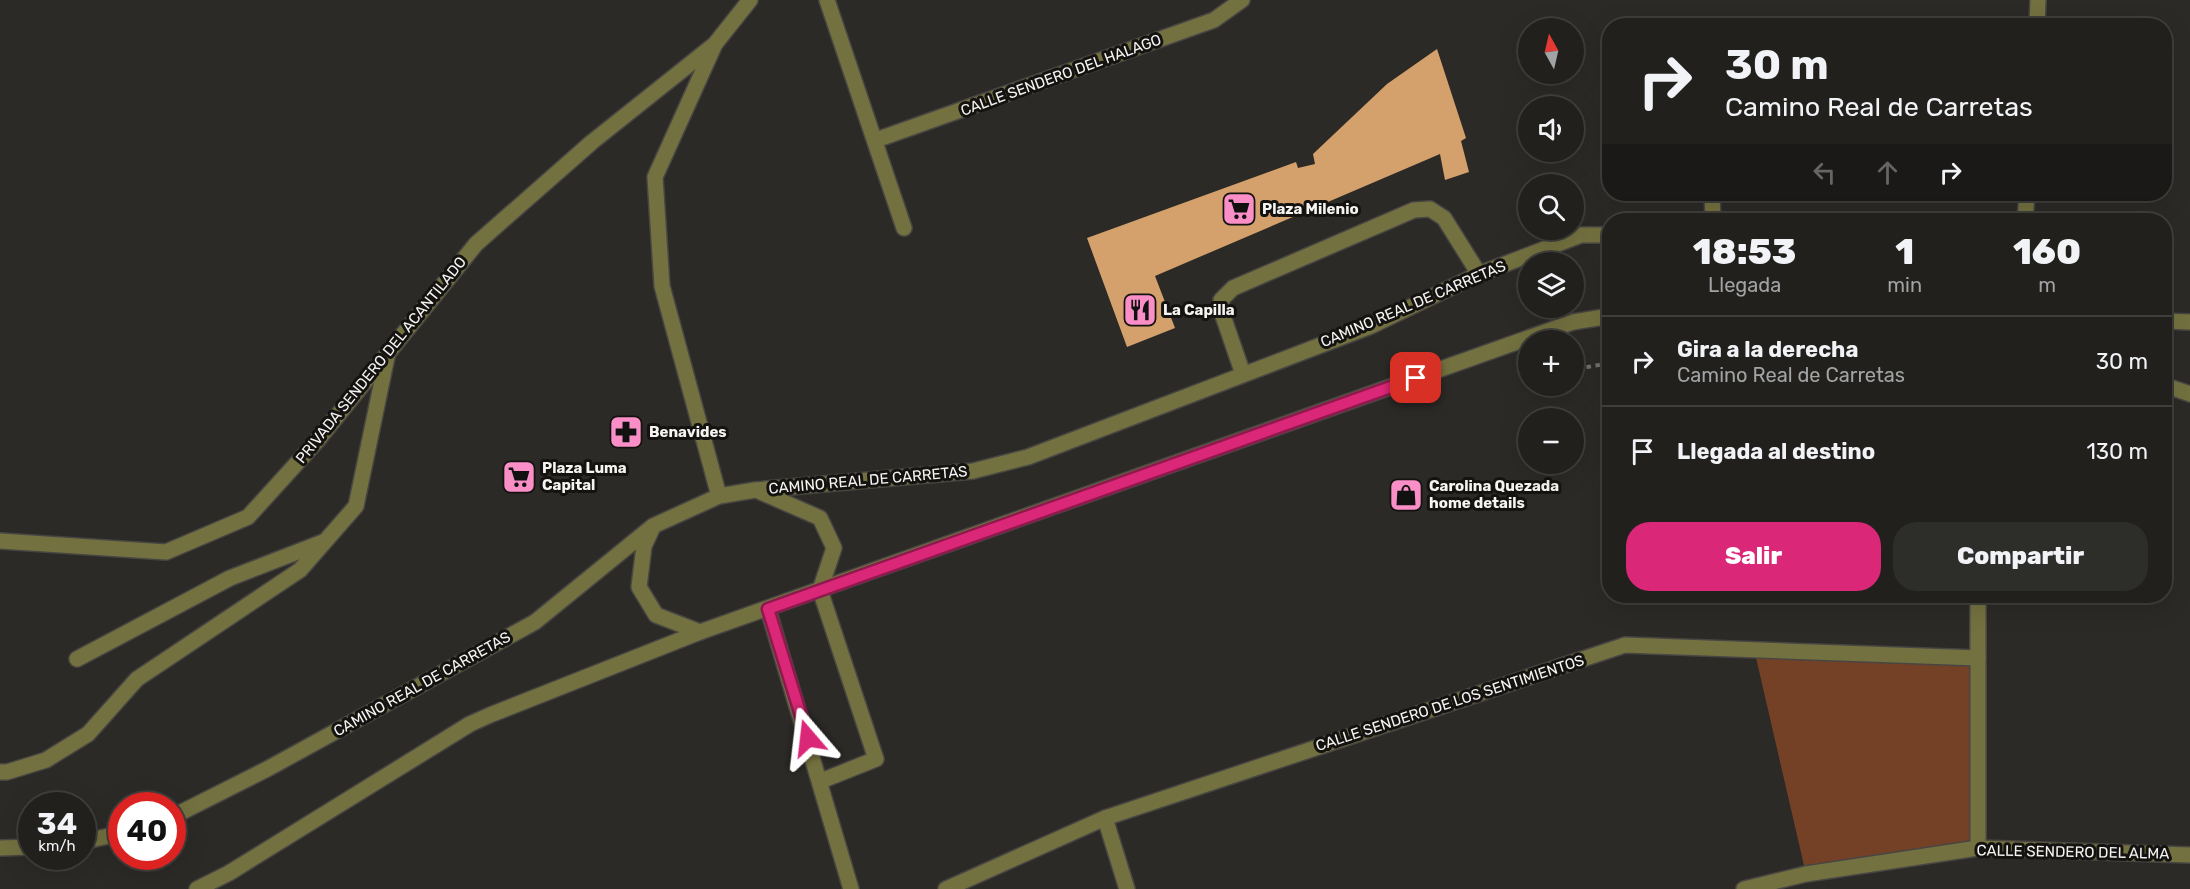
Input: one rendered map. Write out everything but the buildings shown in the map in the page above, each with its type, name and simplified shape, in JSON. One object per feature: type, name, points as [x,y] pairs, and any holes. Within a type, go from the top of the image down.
[{"type":"street","points":[[719,496],[662,286],[656,177],[715,44],[750,0]]},
{"type":"street","points":[[827,0],[904,228]]},
{"type":"street","name":"CALLE SENDERO DEL HALAGO","points":[[876,140],[1214,20],[1242,0]]},
{"type":"street","points":[[2037,18],[2038,0]]},
{"type":"street","name":"PRIVADA SENDERO DEL ACANTILADO","points":[[0,541],[166,552],[248,517],[317,441],[476,244],[592,142],[715,44]]},
{"type":"street","points":[[1244,374],[1223,316],[1221,300],[1233,288],[1414,210],[1430,209],[1444,218],[1479,274]]},
{"type":"street","name":"CAMINO REAL DE CARRETAS","points":[[186,810],[269,768],[535,622],[653,526],[719,496],[755,490],[973,471],[1028,456],[1371,326],[1479,274],[1581,235],[1602,235]]},
{"type":"street","points":[[196,889],[229,873],[470,724],[700,632],[1572,322],[1602,317]]},
{"type":"street","points":[[2172,321],[2190,322]]},
{"type":"street","points":[[0,772],[46,760],[88,734],[137,679],[300,570],[356,506],[388,352]]},
{"type":"street","points":[[2172,388],[2190,394]]},
{"type":"street","points":[[755,490],[820,518],[834,548],[820,590],[876,759],[821,781]]},
{"type":"street","points":[[653,526],[644,546],[639,587],[656,615],[700,632]]},
{"type":"street","points":[[77,659],[230,578],[326,541]]},
{"type":"street","points":[[1978,606],[1978,848]]},
{"type":"street","points":[[768,609],[821,781],[851,889]]},
{"type":"street","name":"CALLE SENDERO DE LOS SENTIMIENTOS","points":[[946,889],[1105,818],[1625,645],[1978,658]]},
{"type":"street","points":[[1105,818],[1127,889]]},
{"type":"street","points":[[0,848],[18,847]]},
{"type":"street","name":"CALLE SENDERO DEL ALMA","points":[[1744,889],[1806,874],[1978,848],[2190,855]]},
{"type":"path","points":[[1572,322],[1582,368],[1602,364]]},
{"type":"shaded area","points":[[1754,649],[1978,658],[1978,848],[1806,874]]},
{"type":"place","name":"Plaza Milenio","points":[[1239,209]]},
{"type":"place","name":"La Capilla","points":[[1140,310]]},
{"type":"place","name":"Benavides","points":[[626,432]]},
{"type":"place","name":"Plaza Luma Capital","points":[[519,477]]},
{"type":"place","name":"Carolina Quezada home details","points":[[1406,495]]},
{"type":"route","points":[[808,738],[768,609],[1416,378]]}]
